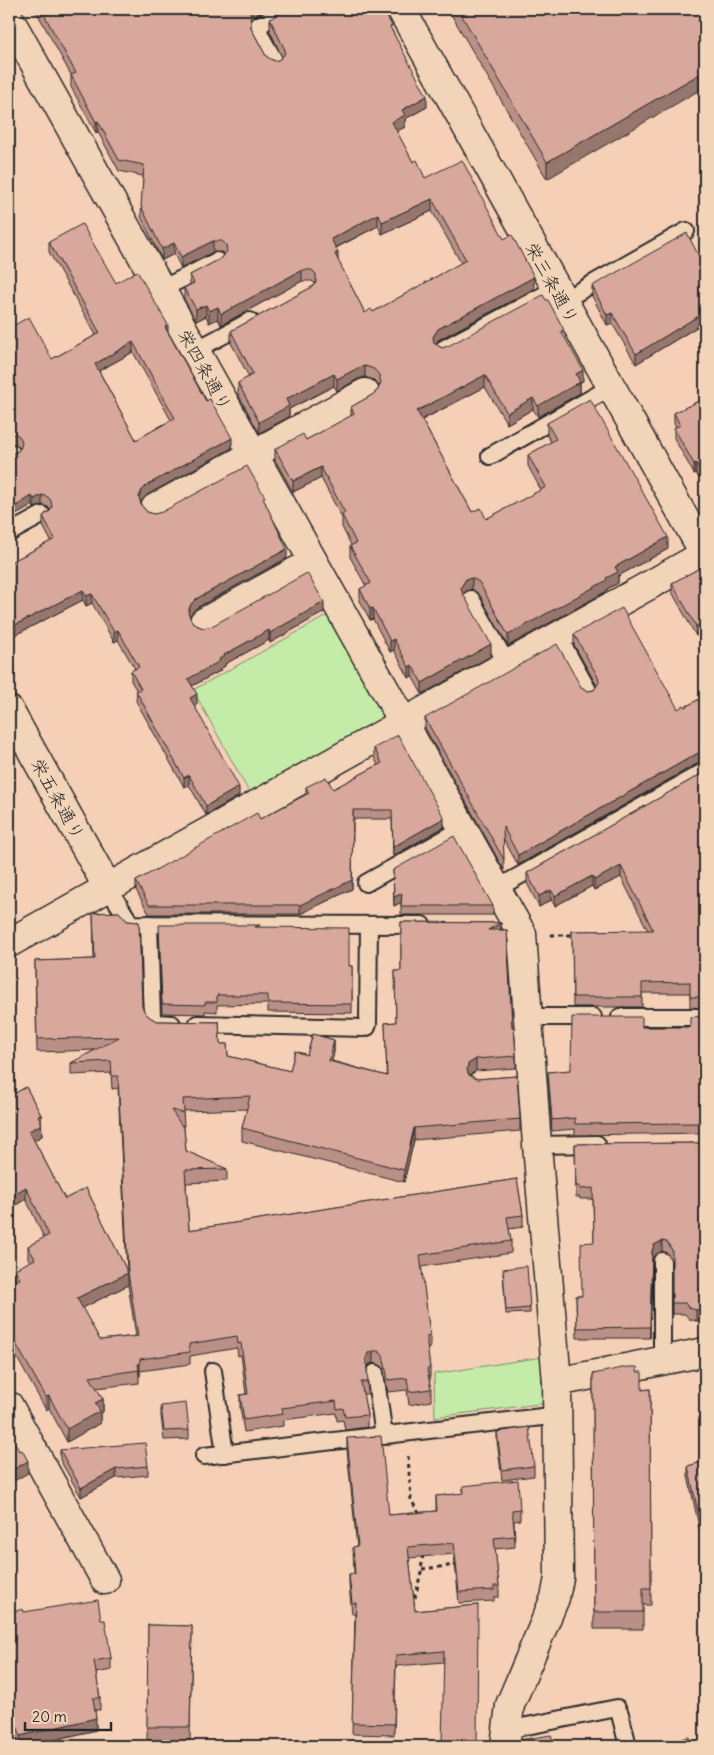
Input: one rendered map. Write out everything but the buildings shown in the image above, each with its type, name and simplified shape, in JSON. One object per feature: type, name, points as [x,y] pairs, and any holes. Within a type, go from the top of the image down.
[{"type":"street","name":"栄三条通り","points":[[401,9],[705,555]]},
{"type":"street","name":"栄四条通り","points":[[9,18],[496,889],[512,928]]},
{"type":"street","points":[[155,508],[365,393]]},
{"type":"street","points":[[9,943],[705,555]]},
{"type":"street","points":[[204,622],[312,562]]},
{"type":"street","name":"栄五条通り","points":[[9,710],[108,888]]},
{"type":"street","points":[[506,1738],[510,1705],[555,1598],[559,1578],[559,1415],[557,1382],[537,1145],[522,1078],[527,1017],[512,928]]},
{"type":"street","points":[[557,1382],[705,1352]]},
{"type":"street","points":[[12,1418],[105,1580]]},
{"type":"lane","points":[[275,62],[260,35],[259,25],[288,9]]},
{"type":"lane","points":[[443,349],[559,295],[686,231]]},
{"type":"lane","points":[[160,290],[217,261]]},
{"type":"lane","points":[[194,351],[264,313]]},
{"type":"lane","points":[[490,456],[611,387]]},
{"type":"lane","points":[[9,533],[42,515]]},
{"type":"lane","points":[[471,598],[508,664]]},
{"type":"lane","points":[[558,636],[589,692]]},
{"type":"lane","points":[[496,889],[705,771]]},
{"type":"lane","points":[[366,883],[462,829]]},
{"type":"lane","points":[[108,888],[131,924],[438,925]]},
{"type":"lane","points":[[150,924],[152,1018],[157,1023],[364,1028],[368,1024],[369,925]]},
{"type":"lane","points":[[527,1017],[705,1017]]},
{"type":"lane","points":[[537,1145],[616,1144]]},
{"type":"lane","points":[[662,1261],[662,1361]]},
{"type":"lane","points":[[213,1371],[226,1454]]},
{"type":"lane","points":[[375,1373],[384,1436]]},
{"type":"lane","points":[[204,1456],[559,1415]]},
{"type":"lane","points":[[506,1738],[617,1708],[628,1746]]},
{"type":"path","points":[[512,928],[580,935]]},
{"type":"path","points":[[406,1433],[411,1500],[423,1521]]},
{"type":"path","points":[[412,1608],[422,1569],[423,1551]]},
{"type":"path","points":[[422,1569],[457,1564]]},
{"type":"green space","points":[[332,613],[385,712],[380,727],[254,801],[193,690]]},
{"type":"green space","points":[[542,1357],[547,1403],[435,1417],[434,1374]]}]
